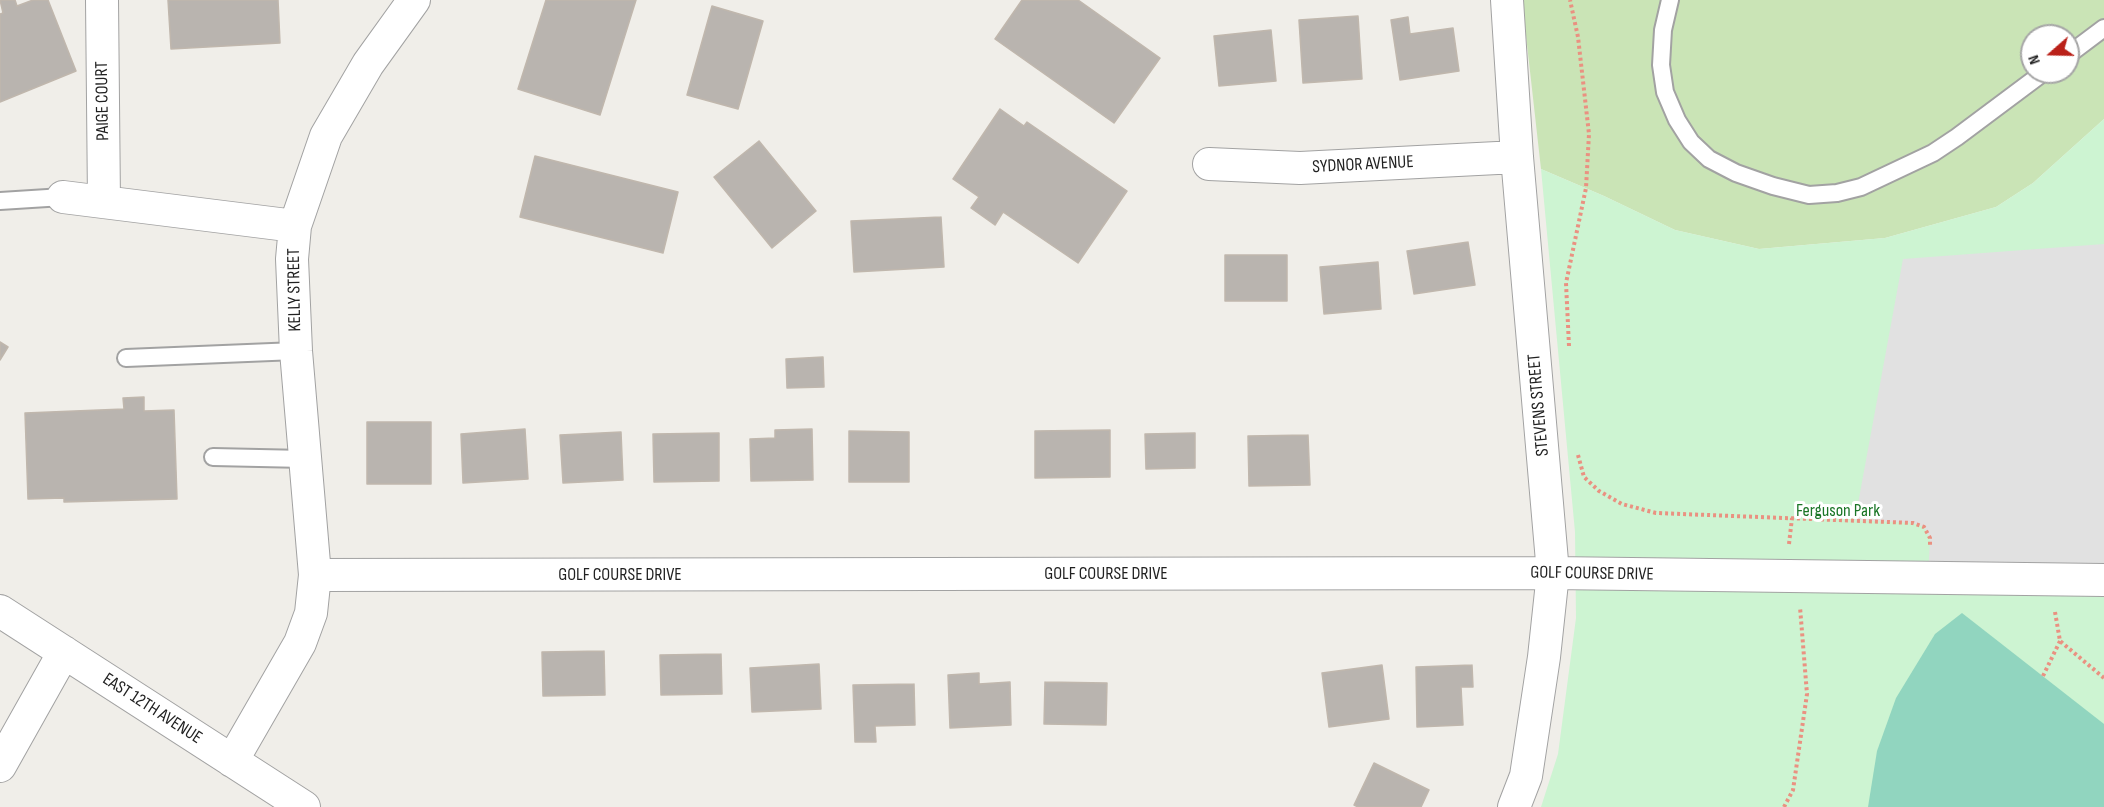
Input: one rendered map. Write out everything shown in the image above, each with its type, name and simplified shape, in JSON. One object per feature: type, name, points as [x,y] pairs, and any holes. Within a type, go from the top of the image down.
[{"type":"street","name":"PAIGE COURT","points":[[102,0],[104,202]]},
{"type":"street","name":"KELLY STREET","points":[[315,575],[296,351],[292,259],[295,226],[326,136],[368,64],[414,0]]},
{"type":"street","name":"STEVENS STREET","points":[[1507,0],[1517,158],[1553,573],[1544,657],[1526,776],[1514,807]]},
{"type":"street","name":"SYDNOR AVENUE","points":[[1209,164],[1300,168],[1517,158]]},
{"type":"street","points":[[63,196],[295,226]]},
{"type":"street","name":"GOLF COURSE DRIVE","points":[[315,575],[1553,573],[2104,580]]},
{"type":"street","points":[[232,762],[300,643],[311,613],[315,575]]},
{"type":"street","name":"EAST 12TH AVENUE","points":[[0,611],[304,807]]},
{"type":"street","points":[[0,766],[64,652]]},
{"type":"lane","points":[[1670,0],[1663,30],[1661,65],[1665,92],[1677,120],[1691,142],[1709,159],[1736,173],[1809,195],[1837,193],[1861,187],[1933,153],[1958,137],[2027,84]]},
{"type":"lane","points":[[2080,46],[2104,28]]},
{"type":"lane","points":[[0,201],[63,196]]},
{"type":"lane","points":[[126,358],[296,351]]},
{"type":"lane","points":[[213,458],[305,459]]},
{"type":"path","points":[[1569,350],[1566,283],[1586,188],[1589,134],[1578,37],[1570,0]]},
{"type":"path","points":[[1576,451],[1584,477],[1599,490],[1622,504],[1656,513],[1913,523],[1924,526],[1930,538],[1928,578]]},
{"type":"path","points":[[1784,807],[1792,790],[1807,694],[1798,597],[1788,555],[1791,518]]},
{"type":"path","points":[[2043,676],[2060,641],[2052,579]]},
{"type":"path","points":[[2060,641],[2104,678]]},
{"type":"green space","points":[[1522,0],[2104,0],[2104,119],[2033,183],[1996,207],[1885,238],[1759,249],[1675,230],[1541,169]]},
{"type":"green space","name":"Ferguson Park","points":[[2104,119],[2104,807],[1541,807],[1558,754],[1576,618],[1575,532],[1541,169],[1675,230],[1759,249],[1885,238],[1996,207],[2033,183]]},
{"type":"green space","points":[[1962,613],[2104,724],[2104,807],[1868,807],[1877,751],[1896,698],[1935,634]]},
{"type":"shaded area","points":[[2104,244],[2104,580],[1928,578],[1930,539],[1924,527],[1913,523],[1855,520],[1903,259]]},
{"type":"building","points":[[0,0],[15,0],[17,6],[33,0],[48,0],[76,71],[0,102],[0,14],[3,13]]},
{"type":"building","points":[[168,0],[278,0],[280,43],[171,49]]},
{"type":"building","points":[[546,0],[636,0],[600,115],[518,89]]},
{"type":"building","points":[[1022,0],[1078,0],[1160,58],[1114,123],[995,39]]},
{"type":"building","points":[[712,6],[763,21],[738,109],[687,95]]},
{"type":"building","points":[[1358,16],[1362,79],[1303,83],[1299,20]]},
{"type":"building","points":[[1408,17],[1410,34],[1453,28],[1459,71],[1400,80],[1391,20]]},
{"type":"building","points":[[1271,30],[1276,81],[1219,86],[1214,36]]},
{"type":"building","points":[[1000,109],[1024,126],[1027,122],[1127,191],[1078,263],[1003,212],[995,225],[971,208],[979,197],[953,179]]},
{"type":"building","points":[[759,141],[816,211],[772,248],[714,177]]},
{"type":"building","points":[[535,156],[678,192],[663,253],[520,217]]},
{"type":"building","points":[[941,217],[944,267],[854,272],[851,221]]},
{"type":"building","points":[[1468,242],[1475,285],[1414,294],[1407,251]]},
{"type":"building","points":[[1225,255],[1287,255],[1287,301],[1225,301]]},
{"type":"building","points":[[1378,262],[1381,309],[1324,314],[1320,267]]},
{"type":"building","points":[[0,342],[8,347],[0,360]]},
{"type":"building","points":[[823,357],[824,387],[787,388],[786,359]]},
{"type":"building","points":[[144,397],[144,411],[174,410],[177,499],[64,502],[64,498],[28,499],[25,413],[124,409],[123,398]]},
{"type":"building","points":[[367,422],[431,422],[431,484],[367,484]]},
{"type":"building","points":[[525,429],[528,479],[463,483],[461,434]]},
{"type":"building","points":[[812,429],[813,480],[751,481],[750,439],[775,438],[775,430]]},
{"type":"building","points":[[1110,430],[1110,477],[1035,478],[1035,431]]},
{"type":"building","points":[[849,431],[909,432],[909,482],[849,482]]},
{"type":"building","points":[[621,432],[623,480],[563,483],[560,435]]},
{"type":"building","points":[[719,433],[719,481],[654,482],[653,434]]},
{"type":"building","points":[[1195,433],[1195,468],[1146,469],[1145,434]]},
{"type":"building","points":[[1308,435],[1310,485],[1249,486],[1248,436]]},
{"type":"building","points":[[604,651],[605,695],[543,696],[542,652]]},
{"type":"building","points":[[721,654],[722,694],[661,695],[660,655]]},
{"type":"building","points":[[819,664],[821,709],[752,712],[750,668]]},
{"type":"building","points":[[1382,665],[1389,719],[1329,727],[1322,673]]},
{"type":"building","points":[[1472,665],[1473,687],[1461,687],[1463,725],[1417,727],[1416,667]]},
{"type":"building","points":[[979,673],[979,684],[1010,682],[1011,725],[950,728],[948,675]]},
{"type":"building","points":[[1045,682],[1107,683],[1106,725],[1044,724]]},
{"type":"building","points":[[914,684],[915,725],[875,726],[876,742],[855,742],[853,685]]},
{"type":"building","points":[[1374,763],[1429,790],[1421,807],[1358,807],[1354,805]]}]
